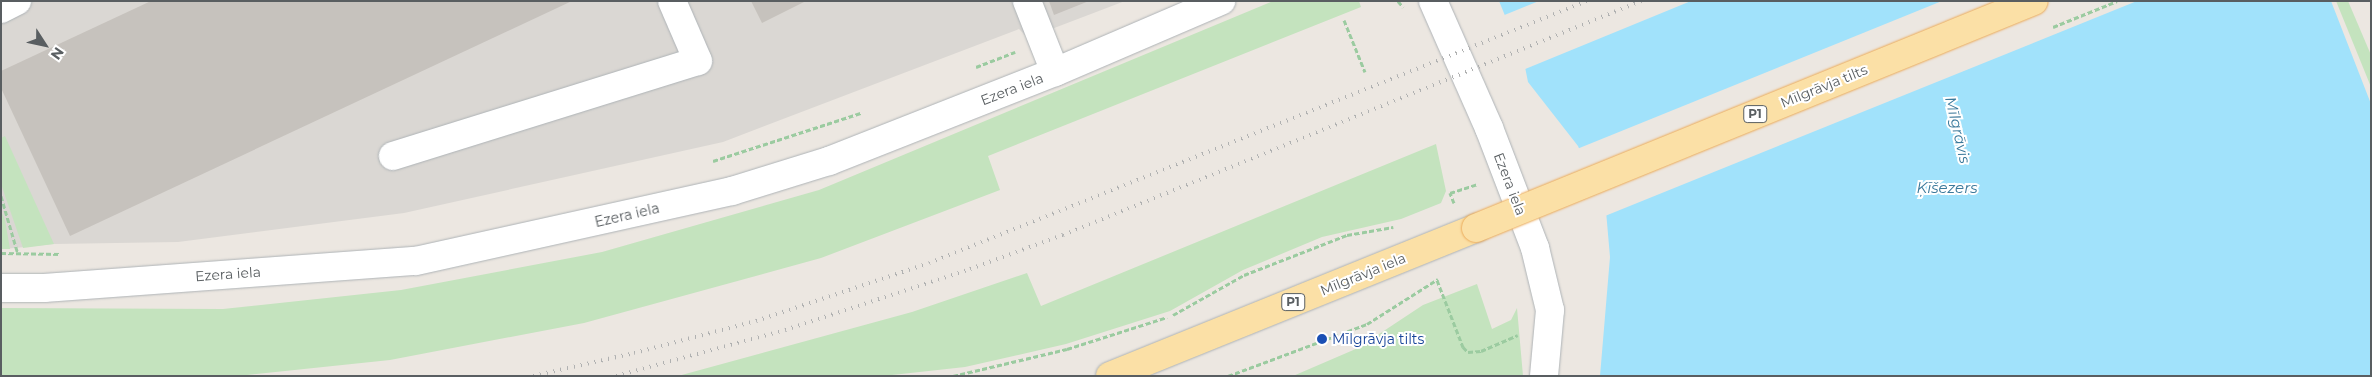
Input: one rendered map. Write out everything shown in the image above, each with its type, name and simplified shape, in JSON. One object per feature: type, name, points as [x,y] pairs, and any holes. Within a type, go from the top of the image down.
[{"type":"main road","name":"Mīlgrāvja tilts","points":[[1476,228],[2034,1]]},
{"type":"main road","name":"Mīlgrāvja iela","points":[[1110,376],[1476,228]]},
{"type":"street","points":[[1,8],[16,1]]},
{"type":"street","points":[[393,156],[698,61],[672,1]]},
{"type":"street","points":[[1027,1],[1055,72]]},
{"type":"street","name":"Ezera iela","points":[[1,288],[44,288],[416,261],[732,191],[829,160],[1055,72],[1221,1]]},
{"type":"street","name":"Ezera iela","points":[[1433,1],[1489,128],[1535,248],[1550,310],[1544,376]]},
{"type":"path","points":[[1344,20],[1365,72]]},
{"type":"path","points":[[969,70],[1042,40]]},
{"type":"path","points":[[706,164],[868,110]]},
{"type":"path","points":[[1454,204],[1450,193],[1461,190]]},
{"type":"path","points":[[1,196],[18,254]]},
{"type":"path","points":[[1445,207],[1459,201]]},
{"type":"path","points":[[953,376],[1067,349],[1172,316],[1244,275],[1347,235],[1401,223]]},
{"type":"path","points":[[1,253],[66,254]]},
{"type":"path","points":[[1228,376],[1367,324],[1445,276]]},
{"type":"path","points":[[1437,280],[1464,347],[1468,352],[1481,351],[1524,332]]},
{"type":"shaded area","points":[[1,1],[1125,1],[1028,38],[1019,29],[723,142],[404,213],[178,242],[54,244],[1,249]]},
{"type":"green space","points":[[1273,1],[1359,1],[1361,7],[988,156],[1000,190],[821,258],[584,323],[390,360],[238,376],[1,376],[1,308],[223,309],[401,290],[602,252],[819,190]]},
{"type":"green space","points":[[2336,1],[2348,1],[2371,55],[2371,87]]},
{"type":"green space","points":[[5,136],[54,244],[23,248],[1,184],[1,138]]},
{"type":"green space","points":[[1436,144],[1446,191],[1441,203],[1401,219],[1322,237],[1243,270],[1170,311],[1066,344],[965,367],[883,376],[678,376],[912,312],[1027,273],[1041,306]]},
{"type":"green space","points":[[1,211],[5,220],[10,249],[1,249]]},
{"type":"green space","points":[[1477,284],[1492,329],[1511,320],[1517,308],[1523,376],[1293,376],[1358,348],[1423,305]]},
{"type":"water","name":"Ķīšezers","points":[[1499,1],[2331,1],[2371,104],[2371,376],[1600,376],[1610,257],[1606,211],[1578,146],[1528,82],[1524,62]]},
{"type":"pier","points":[[1539,1],[1691,1],[1523,70],[1502,16]]},
{"type":"pier","points":[[1942,1],[2137,1],[1605,216],[1577,149]]},
{"type":"building","points":[[151,1],[572,1],[70,236],[1,88],[1,71]]},
{"type":"building","points":[[751,1],[806,1],[762,23]]},
{"type":"building","points":[[1049,1],[1089,1],[1054,15]]},
{"type":"railway","points":[[533,376],[634,353],[756,321],[929,263],[1587,1]]},
{"type":"railway","points":[[616,376],[785,330],[970,269],[1063,235],[1641,1]]},
{"type":"place","name":"Mīlgrāvja tilts","points":[[1322,339]]},
{"type":"water label","name":"Mīlgrāvis","points":[[1958,130]]}]
